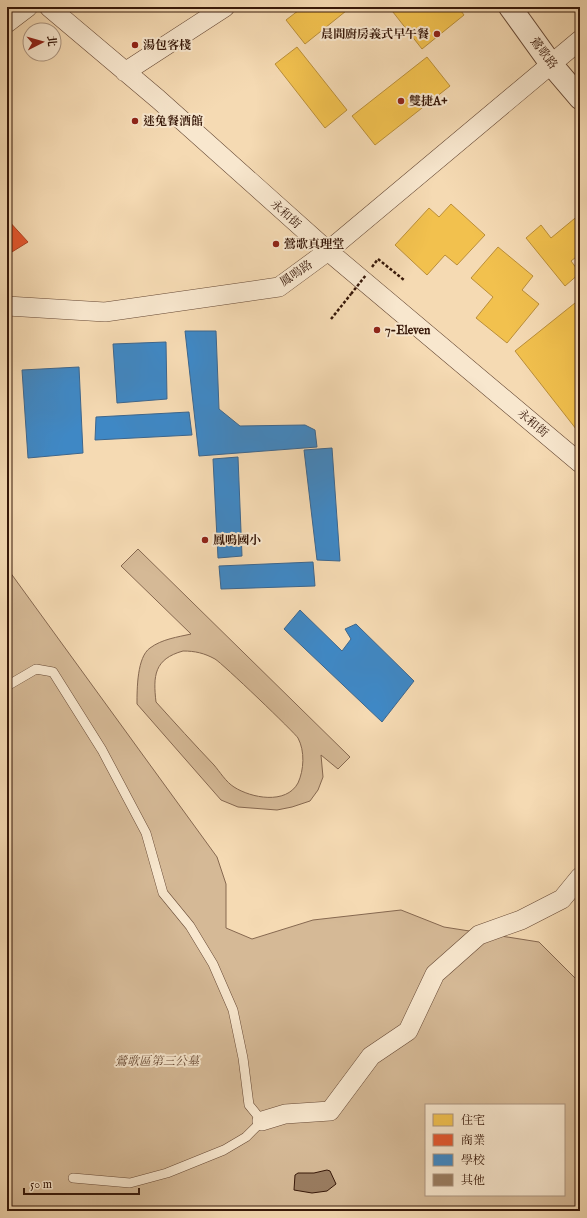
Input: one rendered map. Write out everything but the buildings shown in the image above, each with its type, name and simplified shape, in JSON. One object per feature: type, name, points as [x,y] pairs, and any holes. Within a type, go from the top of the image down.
[{"type":"street","points":[[7,23],[28,7]]},
{"type":"street","name":"永和街","points":[[49,7],[125,72],[328,252],[580,463]]},
{"type":"street","points":[[125,72],[225,7]]},
{"type":"street","name":"鶯歌路","points":[[510,7],[551,64],[580,98]]},
{"type":"street","name":"鳳鳴路","points":[[7,306],[105,312],[279,286],[328,252],[580,40]]},
{"type":"street","points":[[262,1121],[285,1114],[330,1111],[371,1056],[408,1031],[435,974],[479,935],[521,920],[562,899],[580,877]]},
{"type":"lane","points":[[7,686],[36,669],[53,672],[102,750],[146,833],[163,893],[190,926],[209,958],[233,1010],[243,1058],[249,1105],[262,1121],[246,1137],[224,1150],[167,1173],[130,1183],[73,1178]]},
{"type":"path","points":[[331,319],[378,259],[404,280]]},
{"type":"green space","points":[[138,549],[350,757],[338,769],[321,755],[323,777],[318,790],[310,801],[277,810],[238,807],[221,800],[137,704],[140,666],[142,658],[146,652],[160,642],[191,634],[121,566]],"holes":[[[183,651],[195,652],[215,659],[258,698],[298,738],[302,749],[303,760],[300,778],[293,790],[277,797],[268,797],[249,794],[234,787],[156,702],[155,684],[161,664],[173,654]]]},
{"type":"green space","name":"鶯歌區第三公墓","points":[[7,568],[217,857],[226,884],[226,928],[252,939],[313,920],[401,910],[444,927],[539,942],[580,983],[580,1211],[7,1211]]},
{"type":"place","name":"晨間廚房義式早午餐","points":[[437,34]]},
{"type":"place","name":"湯包客棧","points":[[135,45]]},
{"type":"place","name":"雙捷A+","points":[[401,101]]},
{"type":"place","name":"迷兔餐酒館","points":[[135,121]]},
{"type":"place","name":"鶯歌真理堂","points":[[276,244]]},
{"type":"place","name":"7-Eleven","points":[[377,330]]},
{"type":"place","name":"鳳鳴國小","points":[[205,540]]}]
